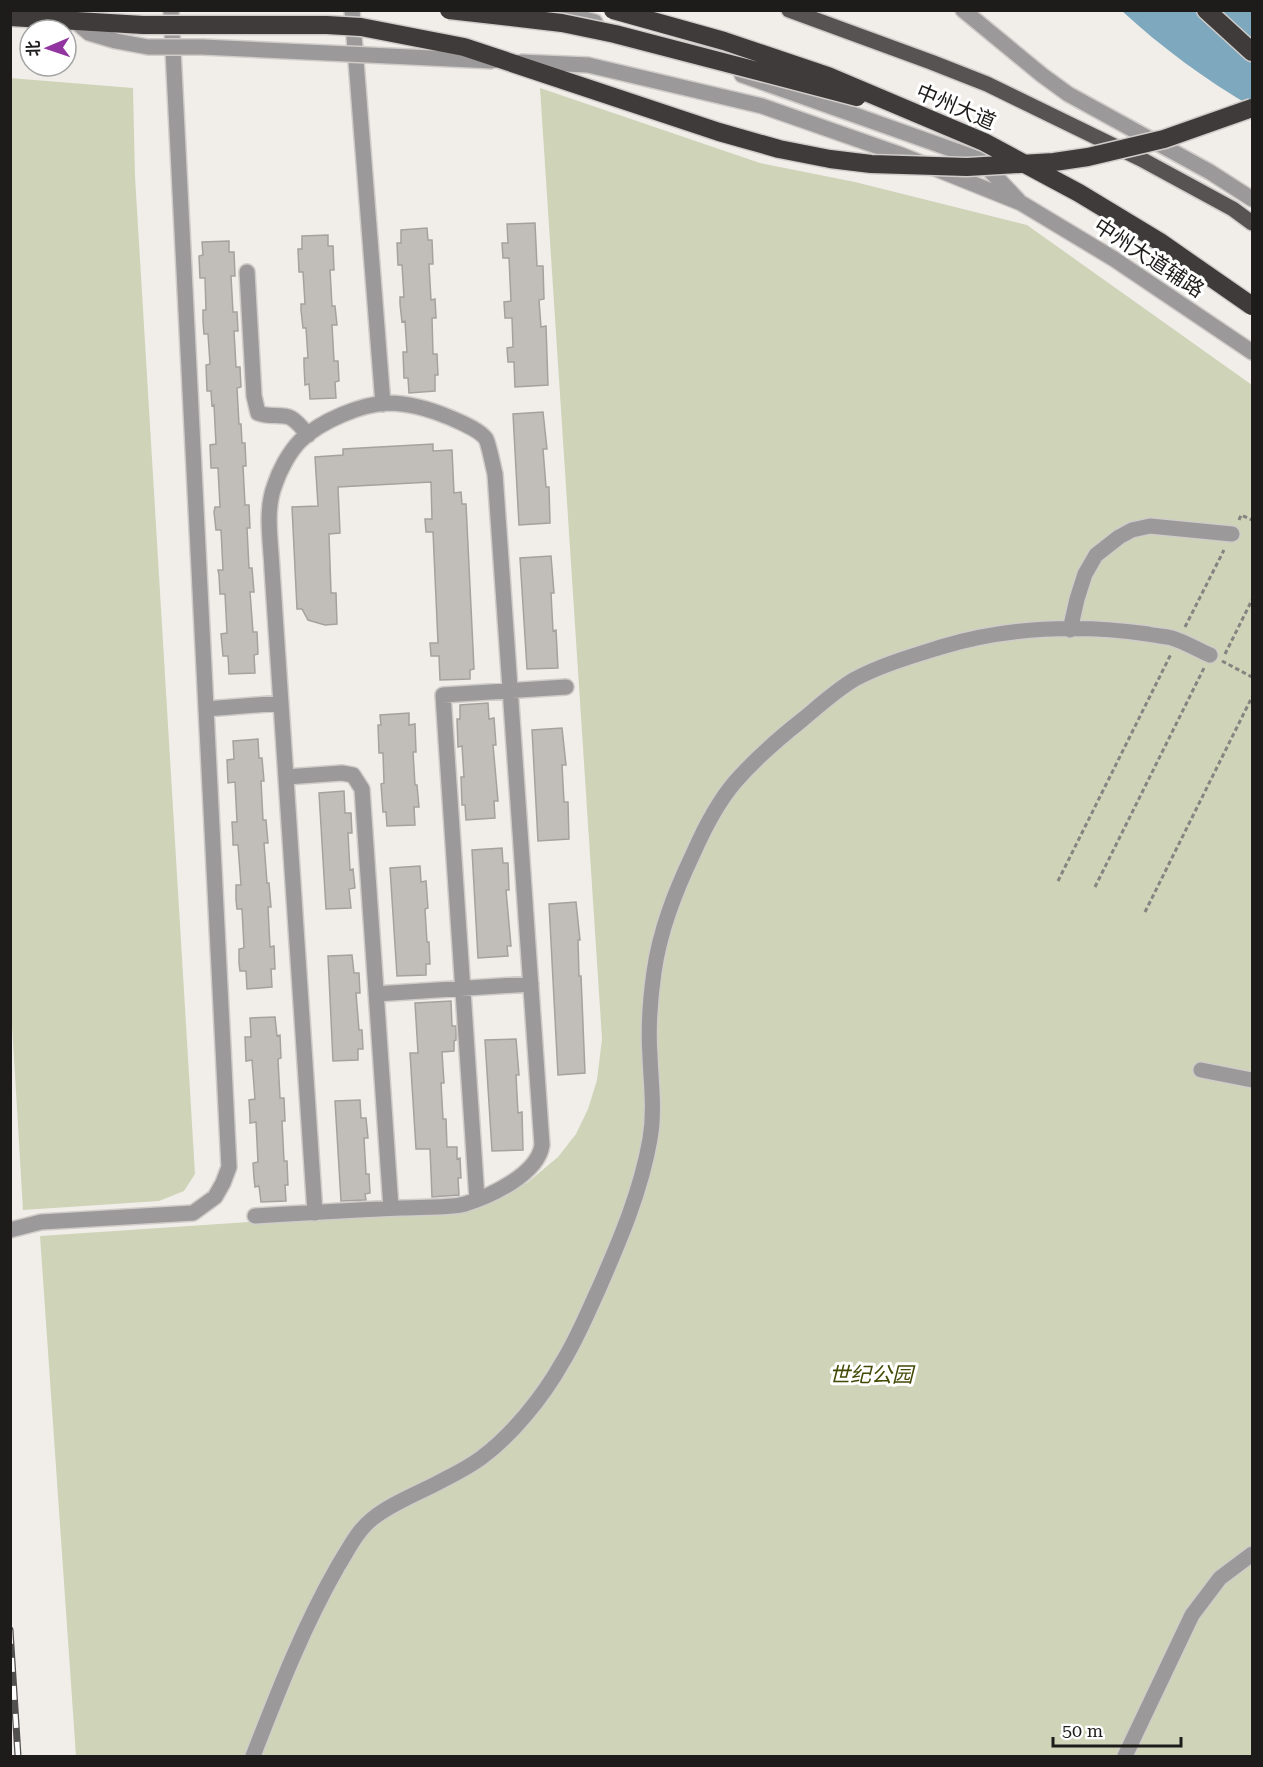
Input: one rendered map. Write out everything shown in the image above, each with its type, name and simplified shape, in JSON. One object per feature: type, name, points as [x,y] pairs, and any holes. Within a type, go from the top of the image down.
[{"type":"highway","points":[[449,10],[562,23],[615,34],[895,106]]},
{"type":"highway","name":"中州大道","points":[[613,10],[724,41],[828,76],[984,142],[1078,193],[1160,242],[1252,306]]},
{"type":"highway","points":[[1206,10],[1252,52]]},
{"type":"highway","points":[[10,17],[144,25],[327,25],[379,30],[464,47],[719,132],[779,149],[871,164],[978,167],[1054,162],[1088,157],[1164,139],[1252,108]]},
{"type":"main road","name":"中州大道","points":[[789,10],[987,84],[1141,159],[1233,209],[1252,222]]},
{"type":"street","points":[[62,10],[89,33],[148,47],[202,47],[588,65],[762,106],[899,154],[1021,203]]},
{"type":"street","points":[[10,1230],[41,1222],[194,1213],[215,1197],[224,1184],[229,1167],[171,10]]},
{"type":"street","points":[[352,10],[383,404]]},
{"type":"street","points":[[554,10],[594,22],[980,159],[1021,203]]},
{"type":"street","points":[[963,10],[1068,94],[1210,172],[1252,199]]},
{"type":"street","name":"中州大道辅路","points":[[1021,203],[1114,259],[1252,352]]},
{"type":"street","points":[[247,272],[254,396],[258,412],[266,416],[290,417],[308,435]]},
{"type":"street","points":[[255,1216],[315,1213],[463,1204],[492,1193],[521,1175],[534,1163],[540,1154],[542,1145],[495,474],[486,439],[460,422],[436,412],[412,406],[383,404],[364,407],[328,421],[301,440],[284,465],[273,489],[270,513],[315,1213]]},
{"type":"street","points":[[1070,630],[1085,574],[1096,555],[1119,537],[1132,530],[1150,526],[1232,534]]},
{"type":"street","points":[[253,1756],[278,1691],[307,1626],[328,1583],[360,1532],[374,1517],[470,1465],[496,1446],[550,1383],[580,1329],[628,1218],[650,1144],[654,1104],[650,1060],[650,1010],[664,923],[700,838],[725,794],[781,737],[845,686],[863,676],[919,654],[973,639],[1026,631],[1129,632],[1178,640],[1216,658]]},
{"type":"street","points":[[477,1199],[443,695],[566,687]]},
{"type":"street","points":[[206,709],[281,704]]},
{"type":"street","points":[[286,777],[342,773],[353,775],[362,789],[391,1208]]},
{"type":"street","points":[[376,994],[531,984]]},
{"type":"street","points":[[1201,1070],[1252,1080]]},
{"type":"street","points":[[1125,1756],[1192,1615],[1220,1578],[1252,1554]]},
{"type":"path","points":[[1058,881],[1241,514],[1252,520]]},
{"type":"path","points":[[1095,887],[1216,658],[1252,600]]},
{"type":"path","points":[[1216,658],[1251,676],[1252,670]]},
{"type":"path","points":[[1145,912],[1252,697]]},
{"type":"green space","points":[[10,78],[133,88],[135,176],[195,1174],[184,1191],[159,1201],[23,1210],[10,991]]},
{"type":"green space","name":"世纪公园","points":[[540,88],[760,163],[855,182],[1027,225],[1252,385],[1252,1756],[76,1756],[40,1236],[457,1208],[527,1183],[558,1157],[576,1134],[588,1109],[597,1080],[602,1039]]},
{"type":"water","points":[[1122,11],[1252,11],[1252,107],[1184,62]]},
{"type":"building","points":[[535,223],[537,266],[543,266],[544,299],[539,300],[541,327],[546,326],[548,385],[515,387],[514,362],[508,362],[507,348],[513,347],[512,318],[505,318],[504,302],[511,301],[509,258],[503,258],[502,243],[508,243],[507,224]]},
{"type":"building","points":[[427,228],[428,240],[432,240],[433,264],[429,264],[431,300],[435,299],[436,318],[432,318],[433,354],[437,354],[438,375],[435,375],[435,391],[409,393],[408,378],[404,378],[403,352],[407,352],[405,321],[402,322],[400,304],[400,297],[404,297],[402,265],[398,265],[397,243],[401,243],[401,230]]},
{"type":"building","points":[[328,235],[328,246],[333,246],[334,270],[330,270],[332,306],[335,306],[337,325],[332,325],[334,361],[338,361],[339,381],[335,382],[336,398],[310,399],[309,384],[305,385],[304,358],[308,358],[306,328],[303,328],[301,310],[301,304],[305,304],[303,272],[299,272],[298,249],[302,249],[302,236]]},
{"type":"building","points":[[229,241],[229,252],[234,252],[235,276],[231,276],[233,312],[237,312],[238,331],[234,331],[236,367],[240,367],[241,387],[237,388],[239,424],[241,424],[242,443],[245,443],[246,466],[243,466],[245,505],[249,505],[250,528],[247,528],[249,568],[252,568],[254,592],[250,592],[253,632],[257,632],[258,654],[254,655],[255,673],[229,674],[228,656],[223,656],[221,634],[227,633],[225,594],[220,594],[218,570],[223,570],[221,530],[216,530],[214,512],[215,507],[220,507],[218,468],[211,468],[210,445],[216,444],[214,405],[212,406],[211,391],[207,391],[206,365],[210,364],[208,334],[204,334],[203,321],[203,310],[206,310],[205,278],[200,278],[199,256],[203,255],[202,242]]},
{"type":"building","points":[[543,412],[547,449],[543,449],[546,487],[549,487],[550,523],[519,525],[513,414]]},
{"type":"building","points":[[433,444],[433,451],[452,450],[454,493],[461,492],[462,504],[466,504],[474,669],[470,670],[470,679],[440,680],[439,656],[431,656],[430,643],[438,643],[433,532],[426,532],[425,519],[432,519],[431,482],[338,487],[340,533],[329,534],[331,593],[336,593],[337,624],[325,625],[308,620],[302,609],[297,609],[292,507],[318,506],[315,457],[343,455],[343,449]]},
{"type":"building","points":[[551,556],[554,593],[551,593],[553,631],[556,630],[558,668],[527,669],[520,558]]},
{"type":"building","points":[[488,703],[489,719],[494,718],[496,745],[493,745],[498,801],[494,801],[495,818],[466,820],[465,805],[462,805],[461,777],[464,777],[462,746],[458,747],[457,719],[460,719],[460,705]]},
{"type":"building","points":[[409,713],[409,725],[415,724],[416,752],[413,752],[419,807],[414,807],[415,825],[387,826],[386,812],[383,812],[381,784],[384,783],[383,753],[379,753],[378,725],[381,725],[380,715]]},
{"type":"building","points":[[562,728],[566,765],[562,765],[564,802],[568,802],[569,839],[538,841],[532,730]]},
{"type":"building","points":[[258,739],[264,781],[261,781],[263,820],[266,820],[268,843],[264,843],[271,907],[268,907],[270,947],[274,946],[275,969],[271,969],[272,987],[247,989],[246,971],[240,971],[239,963],[239,949],[244,948],[242,909],[237,909],[236,900],[236,885],[241,885],[238,845],[233,845],[232,822],[237,822],[235,782],[228,783],[227,760],[234,759],[233,741]]},
{"type":"building","points":[[344,791],[345,813],[351,813],[352,833],[348,833],[350,870],[353,869],[355,888],[349,889],[351,908],[326,909],[319,793]]},
{"type":"building","points":[[502,848],[503,863],[508,863],[509,890],[506,890],[511,946],[507,946],[508,956],[478,958],[472,850]]},
{"type":"building","points":[[420,866],[421,882],[426,881],[428,908],[425,909],[430,964],[426,964],[426,975],[397,976],[390,868]]},
{"type":"building","points":[[576,902],[580,940],[578,940],[579,976],[581,976],[585,1073],[558,1075],[549,904]]},
{"type":"building","points":[[352,955],[354,973],[359,973],[360,993],[356,993],[363,1049],[358,1049],[358,1060],[333,1061],[328,956]]},
{"type":"building","points":[[451,1001],[452,1026],[456,1026],[456,1040],[454,1051],[442,1052],[443,1119],[446,1119],[447,1147],[457,1147],[461,1178],[458,1178],[459,1195],[432,1197],[430,1149],[416,1149],[410,1053],[418,1053],[415,1003]]},
{"type":"building","points":[[275,1017],[277,1036],[280,1035],[281,1058],[278,1059],[280,1098],[284,1098],[285,1121],[282,1121],[288,1185],[285,1185],[286,1201],[261,1202],[259,1186],[255,1187],[253,1163],[258,1162],[256,1122],[250,1123],[249,1100],[255,1099],[252,1060],[246,1061],[245,1037],[251,1037],[250,1018]]},
{"type":"building","points":[[516,1039],[519,1075],[516,1075],[518,1113],[522,1112],[523,1150],[492,1151],[485,1040]]},
{"type":"building","points":[[360,1100],[361,1118],[366,1118],[368,1138],[364,1138],[366,1174],[369,1174],[370,1193],[365,1194],[366,1200],[341,1201],[335,1101]]},
{"type":"railway","points":[[10,1630],[18,1756]]}]
